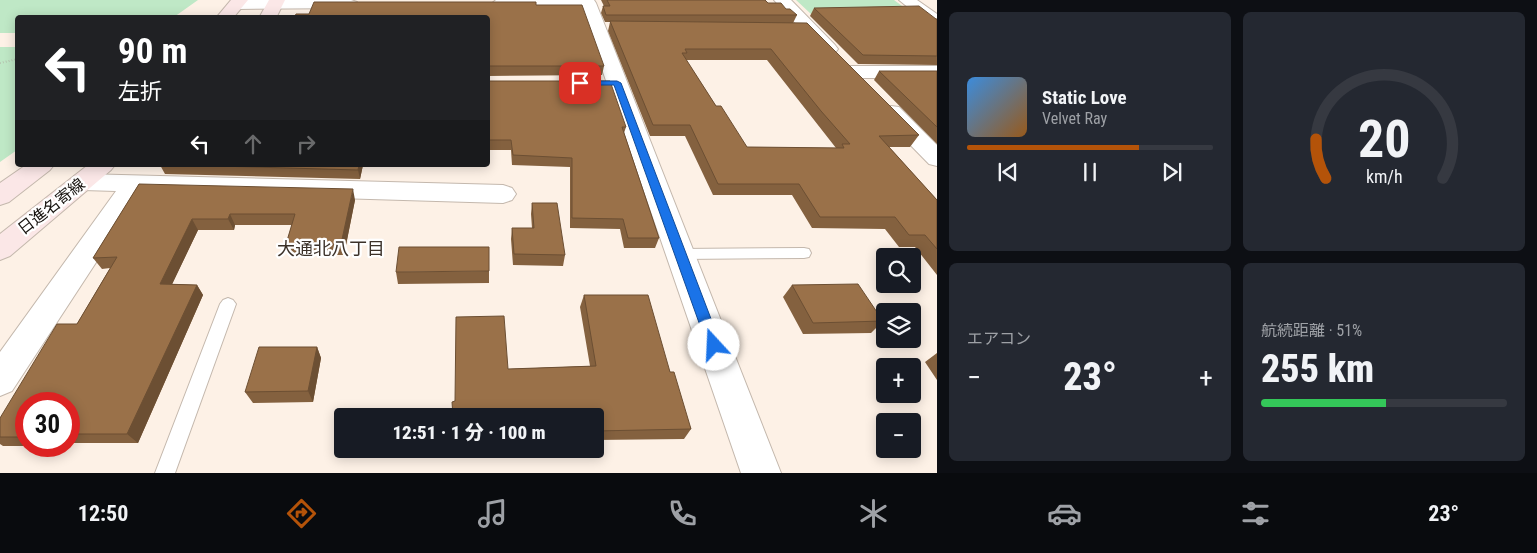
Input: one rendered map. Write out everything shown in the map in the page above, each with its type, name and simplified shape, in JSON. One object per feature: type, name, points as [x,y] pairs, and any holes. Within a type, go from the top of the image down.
[{"type":"main road","points":[[227,15],[239,2]]},
{"type":"main road","points":[[0,196],[39,167]]},
{"type":"main road","name":"日進名寄線","points":[[0,248],[101,167]]},
{"type":"street","points":[[782,0],[804,28],[851,72],[937,159]]},
{"type":"street","points":[[907,0],[937,22]]},
{"type":"street","points":[[239,2],[273,8],[363,4]]},
{"type":"street","points":[[480,4],[594,14],[607,83],[680,254],[761,473]]},
{"type":"street","points":[[851,72],[937,72]]},
{"type":"street","points":[[83,182],[136,182],[503,194]]},
{"type":"street","points":[[0,380],[136,182]]},
{"type":"lane","points":[[680,254],[804,253]]},
{"type":"lane","points":[[165,473],[228,304]]},
{"type":"path","points":[[0,63],[15,60]]},
{"type":"green space","points":[[0,0],[198,0],[177,15],[15,15],[15,33],[0,33]]},
{"type":"green space","points":[[796,0],[894,0],[913,14],[811,14]]},
{"type":"green space","points":[[0,47],[15,47],[15,151],[0,162]]},
{"type":"building","points":[[607,0],[765,0],[768,3],[781,3],[786,9],[790,9],[797,15],[606,15],[603,6],[610,6]]},
{"type":"building","points":[[314,2],[536,2],[536,5],[582,5],[604,66],[490,66],[490,15],[296,15],[309,14]]},
{"type":"building","points":[[919,6],[937,19],[937,56],[863,55],[814,8]]},
{"type":"building","points":[[610,21],[807,23],[919,135],[879,136],[937,200],[937,249],[925,235],[909,235],[895,217],[820,217],[799,184],[718,184],[690,125],[653,125]],"holes":[[[685,49],[771,49],[821,111],[850,144],[842,144],[844,148],[747,147],[721,106],[716,106],[682,53],[687,53]]]},
{"type":"building","points":[[879,71],[937,71],[937,127]]},
{"type":"building","points":[[490,81],[610,81],[626,127],[622,127],[659,238],[628,238],[623,219],[572,218],[572,158],[513,155],[511,140],[490,140]]},
{"type":"building","points":[[253,167],[359,167],[358,170]]},
{"type":"building","points":[[139,184],[353,189],[341,244],[286,244],[295,214],[230,214],[228,219],[192,219],[160,284],[197,285],[127,434],[80,434],[80,392],[16,392],[57,324],[77,324],[117,257],[93,258]]},
{"type":"building","points":[[532,203],[557,203],[565,255],[514,254],[512,228],[534,228]]},
{"type":"building","points":[[399,247],[489,247],[489,271],[396,272]]},
{"type":"building","points":[[858,284],[876,311],[876,321],[813,323],[792,285]]},
{"type":"building","points":[[584,295],[648,295],[670,372],[674,372],[691,429],[604,431],[604,408],[452,408],[452,402],[455,401],[456,317],[504,316],[508,369],[596,366]]},
{"type":"building","points":[[259,347],[317,347],[308,391],[245,392]]},
{"type":"building","points":[[15,393],[15,437],[0,437],[0,418]]},
{"type":"district","name":"大通北八丁目","points":[[331,249]]},
{"type":"route","points":[[580,83],[617,83],[714,345]]}]
